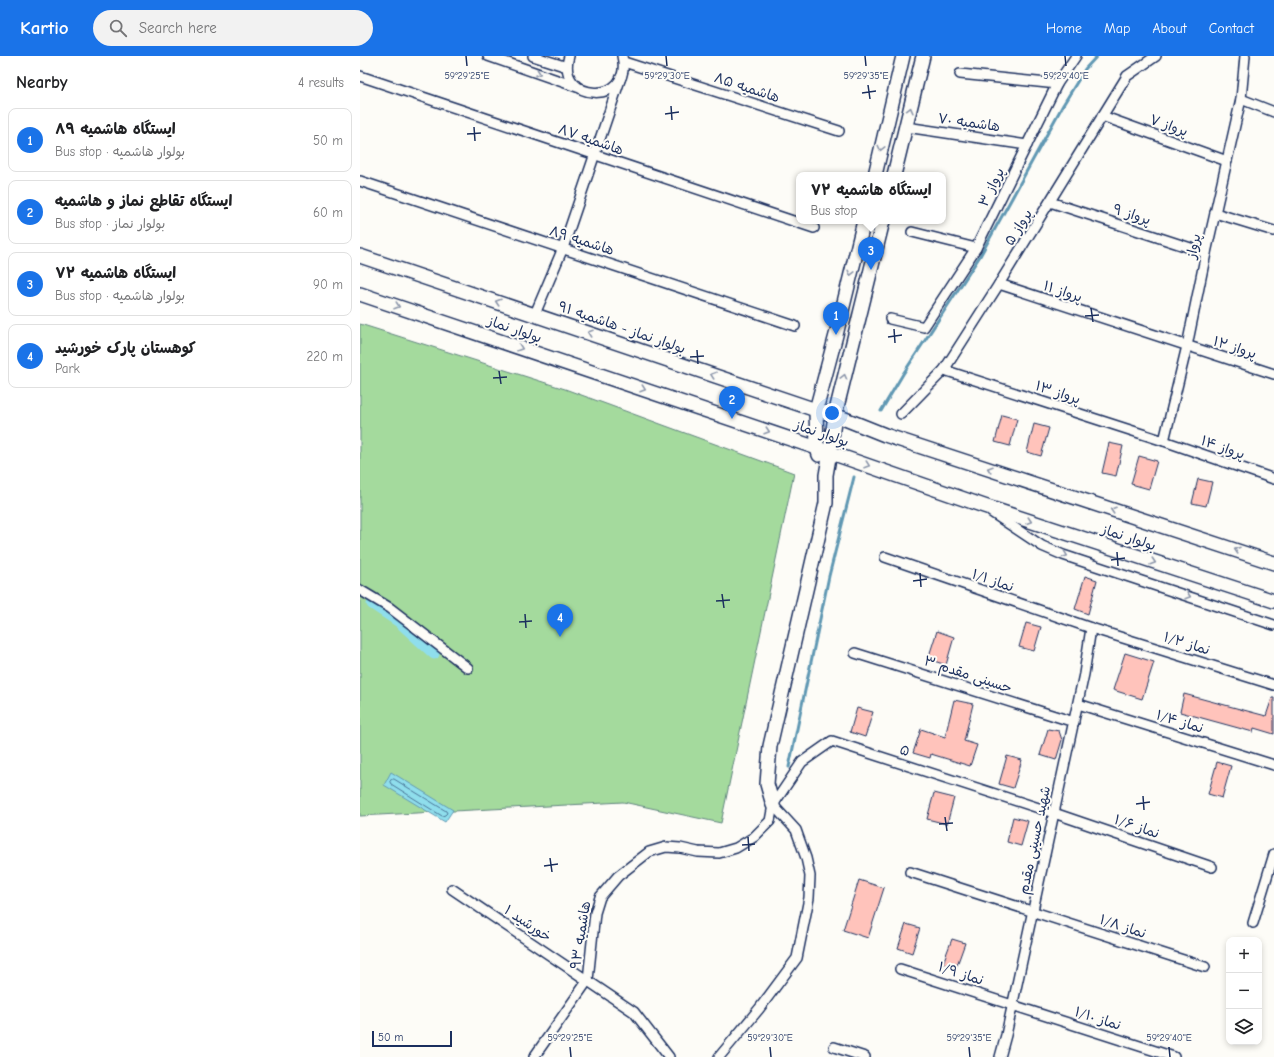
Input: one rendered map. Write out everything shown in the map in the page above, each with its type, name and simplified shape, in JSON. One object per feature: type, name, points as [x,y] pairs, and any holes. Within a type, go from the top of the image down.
[{"type":"main road","points":[[876,172],[903,56]]},
{"type":"main road","points":[[895,172],[923,56]]},
{"type":"main road","points":[[826,475],[817,448],[816,410],[863,224]]},
{"type":"main road","points":[[773,805],[767,784],[770,746],[826,503],[826,475],[834,415],[882,224]]},
{"type":"main road","name":"بولوار نماز","points":[[360,256],[535,314]]},
{"type":"main road","name":"بولوار نماز","points":[[360,294],[830,452],[984,506],[1274,601]]},
{"type":"main road","name":"بولوار نماز - هاشمیه ۹۱","points":[[535,314],[834,415]]},
{"type":"main road","name":"بولوار نماز","points":[[834,415],[885,435],[1274,563]]},
{"type":"street","points":[[488,56],[591,93],[605,92],[612,88],[621,77]]},
{"type":"street","points":[[533,56],[567,68]]},
{"type":"street","points":[[569,56],[567,68],[572,81],[577,87]]},
{"type":"street","name":"پرواز ۳","points":[[890,319],[924,327],[976,248],[1057,84],[1076,56]]},
{"type":"street","name":"پرواز ۵","points":[[901,414],[944,370],[999,284],[1127,76],[1156,56]]},
{"type":"street","name":"پرواز","points":[[1164,441],[1187,346],[1240,99],[1245,56]]},
{"type":"street","points":[[535,314],[563,248],[624,70],[623,59]]},
{"type":"street","name":"هاشمیه ۸۵","points":[[623,59],[839,131]]},
{"type":"street","points":[[960,74],[1057,84]]},
{"type":"street","name":"هاشمیه ۸۷","points":[[360,76],[796,222]]},
{"type":"street","points":[[1240,99],[1274,112]]},
{"type":"street","name":"پرواز ۷","points":[[1102,116],[1226,161]]},
{"type":"street","name":"هاشمیه ۷۰","points":[[906,127],[1027,145]]},
{"type":"street","name":"هاشمیه ۸۹","points":[[360,181],[794,326]]},
{"type":"street","name":"پرواز ۹","points":[[1050,202],[1206,253]]},
{"type":"street","points":[[1215,213],[1274,231]]},
{"type":"street","name":"هاشمیه ۸۷","points":[[802,224],[814,228]]},
{"type":"street","points":[[912,232],[976,248]]},
{"type":"street","name":"پرواز ۱۱","points":[[999,284],[1187,346]]},
{"type":"street","name":"پرواز ۱۲","points":[[1187,346],[1274,374]]},
{"type":"street","name":"پرواز ۱۳","points":[[944,370],[1164,441]]},
{"type":"street","name":"پرواز ۱۴","points":[[1164,441],[1274,479]]},
{"type":"street","points":[[984,506],[1042,546],[1274,625]]},
{"type":"street","name":"نماز ۱/۱","points":[[885,557],[1091,628]]},
{"type":"street","points":[[360,590],[390,608],[468,668]]},
{"type":"street","name":"نماز ۱/۲","points":[[1091,628],[1274,685]]},
{"type":"street","name":"شهید حسینی مقدم","points":[[1000,1057],[1013,1005],[1078,704],[1091,628]]},
{"type":"street","name":"حسینی مقدم ۳","points":[[855,653],[1074,722]]},
{"type":"street","name":"نماز ۱/۴","points":[[1078,704],[1274,764]]},
{"type":"street","name":"۵","points":[[773,805],[802,762],[832,741],[1054,813]]},
{"type":"street","points":[[719,1057],[759,1009],[798,958],[809,898],[810,876],[806,858],[796,830],[773,805]]},
{"type":"street","name":"هاشمیه ۹۳","points":[[534,1057],[588,980],[595,913],[600,897],[618,876],[649,852],[666,847],[698,852],[719,853],[736,848],[754,837],[770,821],[773,805]]},
{"type":"street","name":"نماز ۱/۶","points":[[1054,813],[1212,867]]},
{"type":"street","points":[[1253,923],[1274,854]]},
{"type":"street","name":"نماز ۱/۸","points":[[910,872],[1205,967]]},
{"type":"street","name":"خورشید ۱","points":[[452,889],[634,1012],[669,1057]]},
{"type":"street","name":"نماز ۱/۹","points":[[900,969],[1013,1005]]},
{"type":"street","name":"نماز ۱/۱۰","points":[[1013,1005],[1174,1057]]},
{"type":"street","points":[[834,1047],[865,1057]]},
{"type":"green space","points":[[360,324],[565,389],[794,473],[721,823],[623,802],[360,816]]},
{"type":"water","points":[[391,772],[453,810],[445,822],[384,785]]},
{"type":"building","points":[[1002,415],[1017,419],[1010,446],[995,442]]},
{"type":"building","points":[[1034,424],[1049,428],[1041,456],[1027,452]]},
{"type":"building","points":[[1109,443],[1123,446],[1116,476],[1102,473]]},
{"type":"building","points":[[1139,456],[1157,461],[1149,489],[1131,484]]},
{"type":"building","points":[[1198,479],[1212,482],[1206,506],[1192,503]]},
{"type":"building","points":[[1085,576],[1097,580],[1088,614],[1075,609]]},
{"type":"building","points":[[1026,623],[1041,627],[1034,651],[1019,647]]},
{"type":"building","points":[[937,631],[954,637],[946,665],[928,659]]},
{"type":"building","points":[[1125,653],[1154,662],[1142,699],[1113,690]]},
{"type":"building","points":[[1184,694],[1266,716],[1272,698],[1274,698],[1274,734],[1254,728],[1253,732],[1180,712]]},
{"type":"building","points":[[954,700],[973,704],[964,741],[977,745],[970,766],[931,754],[930,758],[913,753],[921,729],[945,737]]},
{"type":"building","points":[[857,708],[873,712],[865,737],[850,732]]},
{"type":"building","points":[[1048,729],[1059,731],[1062,740],[1056,760],[1040,755]]},
{"type":"building","points":[[1007,756],[1022,760],[1013,788],[999,784]]},
{"type":"building","points":[[1217,762],[1231,766],[1222,798],[1208,794]]},
{"type":"building","points":[[934,793],[954,798],[947,824],[927,819]]},
{"type":"building","points":[[1013,817],[1028,821],[1021,846],[1007,842]]},
{"type":"building","points":[[859,880],[884,888],[868,938],[843,930]]},
{"type":"building","points":[[906,924],[920,928],[912,953],[898,948]]},
{"type":"building","points":[[952,939],[965,943],[956,968],[943,963]]},
{"type":"waterway","points":[[881,411],[903,374],[980,256],[1063,105],[1085,69],[1097,56]]},
{"type":"waterway","points":[[789,767],[829,576],[854,477]]},
{"type":"waterway","points":[[372,604],[399,622],[434,654]]},
{"type":"place","name":"ایستگاه هاشمیه ۷۲","points":[[871,270]]},
{"type":"place","name":"ایستگاه هاشمیه ۸۹","points":[[836,335]]},
{"type":"place","name":"ایستگاه تقاطع نماز و هاشمیه","points":[[732,419]]},
{"type":"place","name":"کوهستان پارک خورشید","points":[[560,637]]}]
